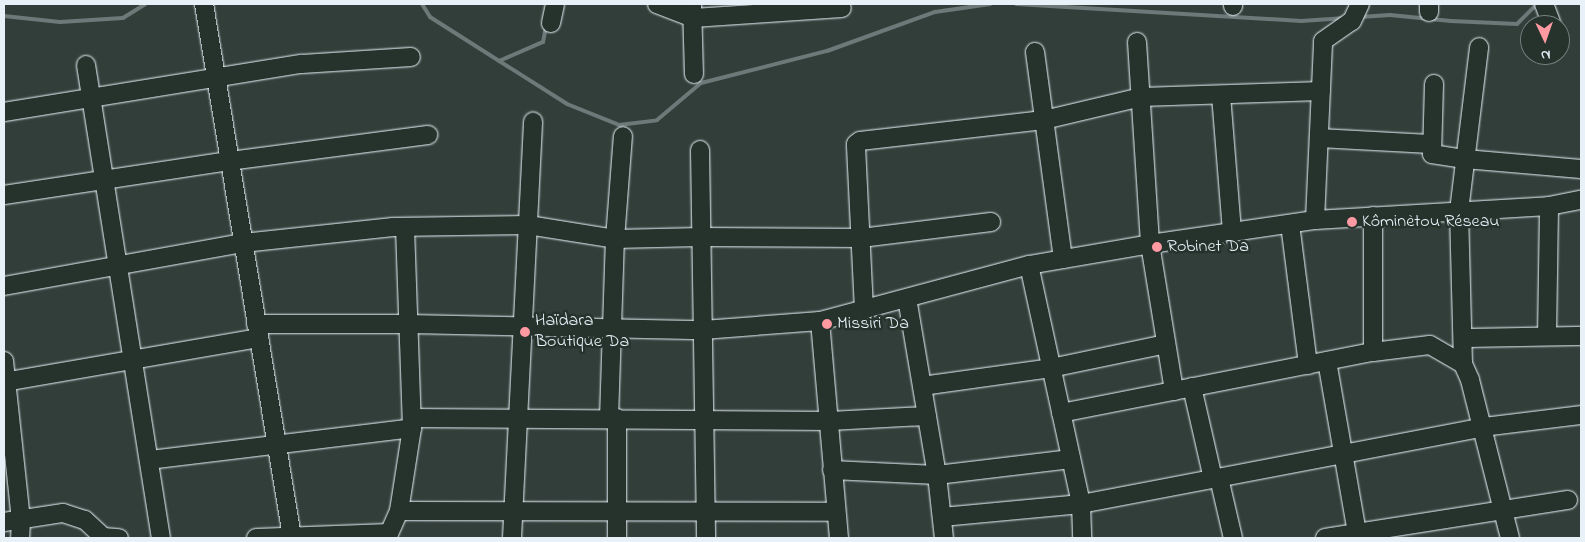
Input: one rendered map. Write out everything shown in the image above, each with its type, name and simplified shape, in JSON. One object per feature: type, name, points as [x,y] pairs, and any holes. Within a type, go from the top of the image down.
[{"type":"street","points":[[204,4],[292,537]]},
{"type":"street","points":[[551,23],[555,4]]},
{"type":"street","points":[[657,4],[692,11],[842,8]]},
{"type":"street","points":[[692,11],[694,74]]},
{"type":"street","points":[[1315,220],[1323,41],[1357,11]]},
{"type":"street","points":[[1137,42],[1150,244],[1174,391]]},
{"type":"street","points":[[1479,47],[1459,211],[1463,338],[1462,364],[1470,380],[1483,427],[1510,538]]},
{"type":"street","points":[[1035,52],[1063,259]]},
{"type":"street","points":[[4,112],[302,64],[410,57]]},
{"type":"street","points":[[86,65],[131,361],[161,538]]},
{"type":"street","points":[[1434,84],[1430,144],[1432,154],[1465,159],[1581,169]]},
{"type":"street","points":[[864,310],[858,142],[1044,120],[1141,97],[1321,91]]},
{"type":"street","points":[[1220,94],[1232,232]]},
{"type":"street","points":[[512,538],[533,122]]},
{"type":"street","points":[[4,194],[230,160],[428,135]]},
{"type":"street","points":[[617,538],[612,328],[615,239],[623,136]]},
{"type":"street","points":[[1319,138],[1430,144]]},
{"type":"street","points":[[700,150],[706,538]]},
{"type":"street","points":[[6,382],[131,361],[258,331],[409,324],[703,330],[820,321],[1029,265],[1150,244],[1315,220],[1549,206],[1581,200]]},
{"type":"street","points":[[1546,336],[1549,206]]},
{"type":"street","points":[[1373,216],[1373,352]]},
{"type":"street","points":[[4,286],[243,243],[405,227],[528,225],[615,239],[702,237],[861,238],[992,222]]},
{"type":"street","points":[[1290,224],[1308,365]]},
{"type":"street","points":[[256,538],[388,536],[399,511],[412,423],[405,227]]},
{"type":"street","points":[[1029,265],[1081,504],[1082,538]]},
{"type":"street","points":[[907,298],[937,475],[944,538]]},
{"type":"street","points":[[820,321],[839,538]]},
{"type":"street","points":[[1463,338],[1581,336]]},
{"type":"street","points":[[922,386],[1052,368],[1166,344]]},
{"type":"street","points":[[1061,413],[1373,352],[1430,345],[1462,364]]},
{"type":"street","points":[[4,360],[15,527],[63,513],[85,520],[108,538]]},
{"type":"street","points":[[1327,361],[1357,535]]},
{"type":"street","points":[[1192,387],[1233,538]]},
{"type":"street","points":[[942,517],[1081,504],[1483,427],[1581,415]]},
{"type":"street","points":[[149,460],[412,423],[518,418],[704,418],[830,421],[927,416]]},
{"type":"street","points":[[832,470],[937,475],[1071,459]]},
{"type":"street","points":[[1325,538],[1357,535],[1568,500]]},
{"type":"street","points":[[399,511],[513,513],[836,512]]},
{"type":"waterway","points":[[4,16],[60,22],[123,18],[145,4]]},
{"type":"waterway","points":[[422,4],[430,17],[567,104],[619,125],[657,120],[701,83],[827,51],[935,12],[990,4]]},
{"type":"waterway","points":[[1016,4],[1301,21],[1346,18]]},
{"type":"waterway","points":[[1360,17],[1390,15],[1451,21],[1517,24],[1537,4]]},
{"type":"waterway","points":[[499,61],[543,42],[546,26]]},
{"type":"place","name":"Kôminètou Réseau","points":[[1352,222]]},
{"type":"place","name":"Robinet Da","points":[[1157,247]]},
{"type":"place","name":"Missiri Da","points":[[827,324]]},
{"type":"place","name":"Haïdara Boutique Da","points":[[525,332]]}]
